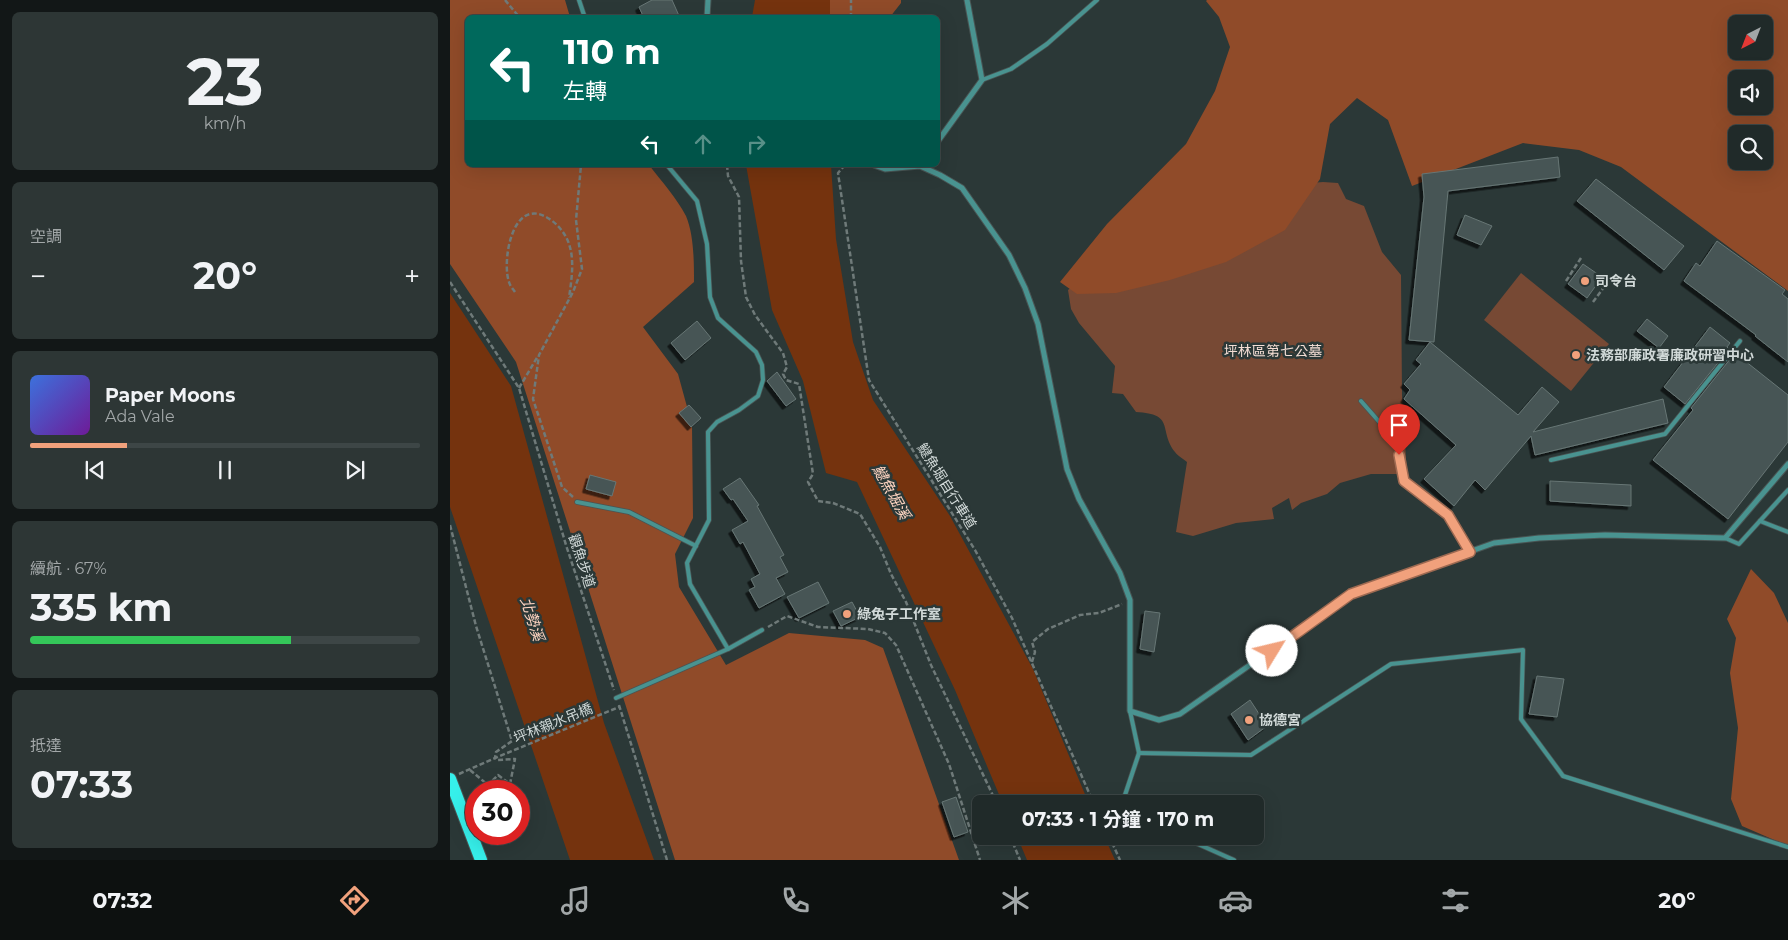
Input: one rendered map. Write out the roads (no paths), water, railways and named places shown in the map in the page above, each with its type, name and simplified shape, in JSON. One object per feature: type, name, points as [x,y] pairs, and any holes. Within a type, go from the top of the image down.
[{"type":"main road","points":[[453,777],[481,860]]},
{"type":"street","points":[[707,15],[708,0]]},
{"type":"street","points":[[940,139],[982,80],[967,0]]},
{"type":"street","points":[[880,167],[885,169],[902,167]]},
{"type":"street","points":[[924,167],[962,188],[1009,255],[1025,288],[1038,324],[1067,469],[1079,499],[1120,573],[1130,600],[1130,711],[1159,720],[1180,714],[1351,594],[1494,543],[1605,535],[1725,538],[1788,464]]},
{"type":"lane","points":[[579,0],[584,15]]},
{"type":"lane","points":[[982,80],[1010,69],[1047,44],[1097,0]]},
{"type":"lane","points":[[669,167],[697,201],[707,244],[710,297],[718,318],[756,352],[762,365],[763,380],[758,396],[739,410],[717,422],[708,432],[709,520],[687,563],[690,584],[728,649]]},
{"type":"lane","points":[[1551,460],[1665,434],[1740,340]]},
{"type":"lane","points":[[1361,401],[1396,442],[1404,481],[1448,515],[1470,552]]},
{"type":"lane","points":[[1725,538],[1739,544],[1788,490]]},
{"type":"lane","points":[[578,502],[629,512],[696,546]]},
{"type":"lane","points":[[1760,521],[1788,532]]},
{"type":"lane","points":[[616,698],[728,649],[762,630]]},
{"type":"lane","points":[[1138,753],[1251,755],[1391,664],[1523,650],[1521,719],[1562,776],[1788,846]]},
{"type":"lane","points":[[1125,795],[1138,753],[1130,711]]},
{"type":"lane","points":[[1200,845],[1234,860]]},
{"type":"water","points":[[755,0],[830,0],[830,15],[752,15]]},
{"type":"water","name":"𩻸魚堀溪","points":[[746,167],[831,167],[836,239],[853,342],[873,400],[950,516],[1033,669],[1085,795],[999,795],[955,690],[857,482],[826,473],[803,381],[772,310]]},
{"type":"water","name":"北勢溪","points":[[450,293],[511,386],[604,723],[654,860],[570,860],[450,507]]},
{"type":"water","points":[[1021,845],[1108,845],[1115,860],[1027,860]]},
{"type":"place","name":"司令台","points":[[1585,281]]},
{"type":"place","name":"法務部廉政署廉政研習中心","points":[[1576,355]]},
{"type":"place","name":"綠兔子工作室","points":[[847,614]]},
{"type":"place","name":"協德宮","points":[[1249,720]]},
{"type":"park label","name":"坪林區第七公墓","points":[[1273,351]]}]
